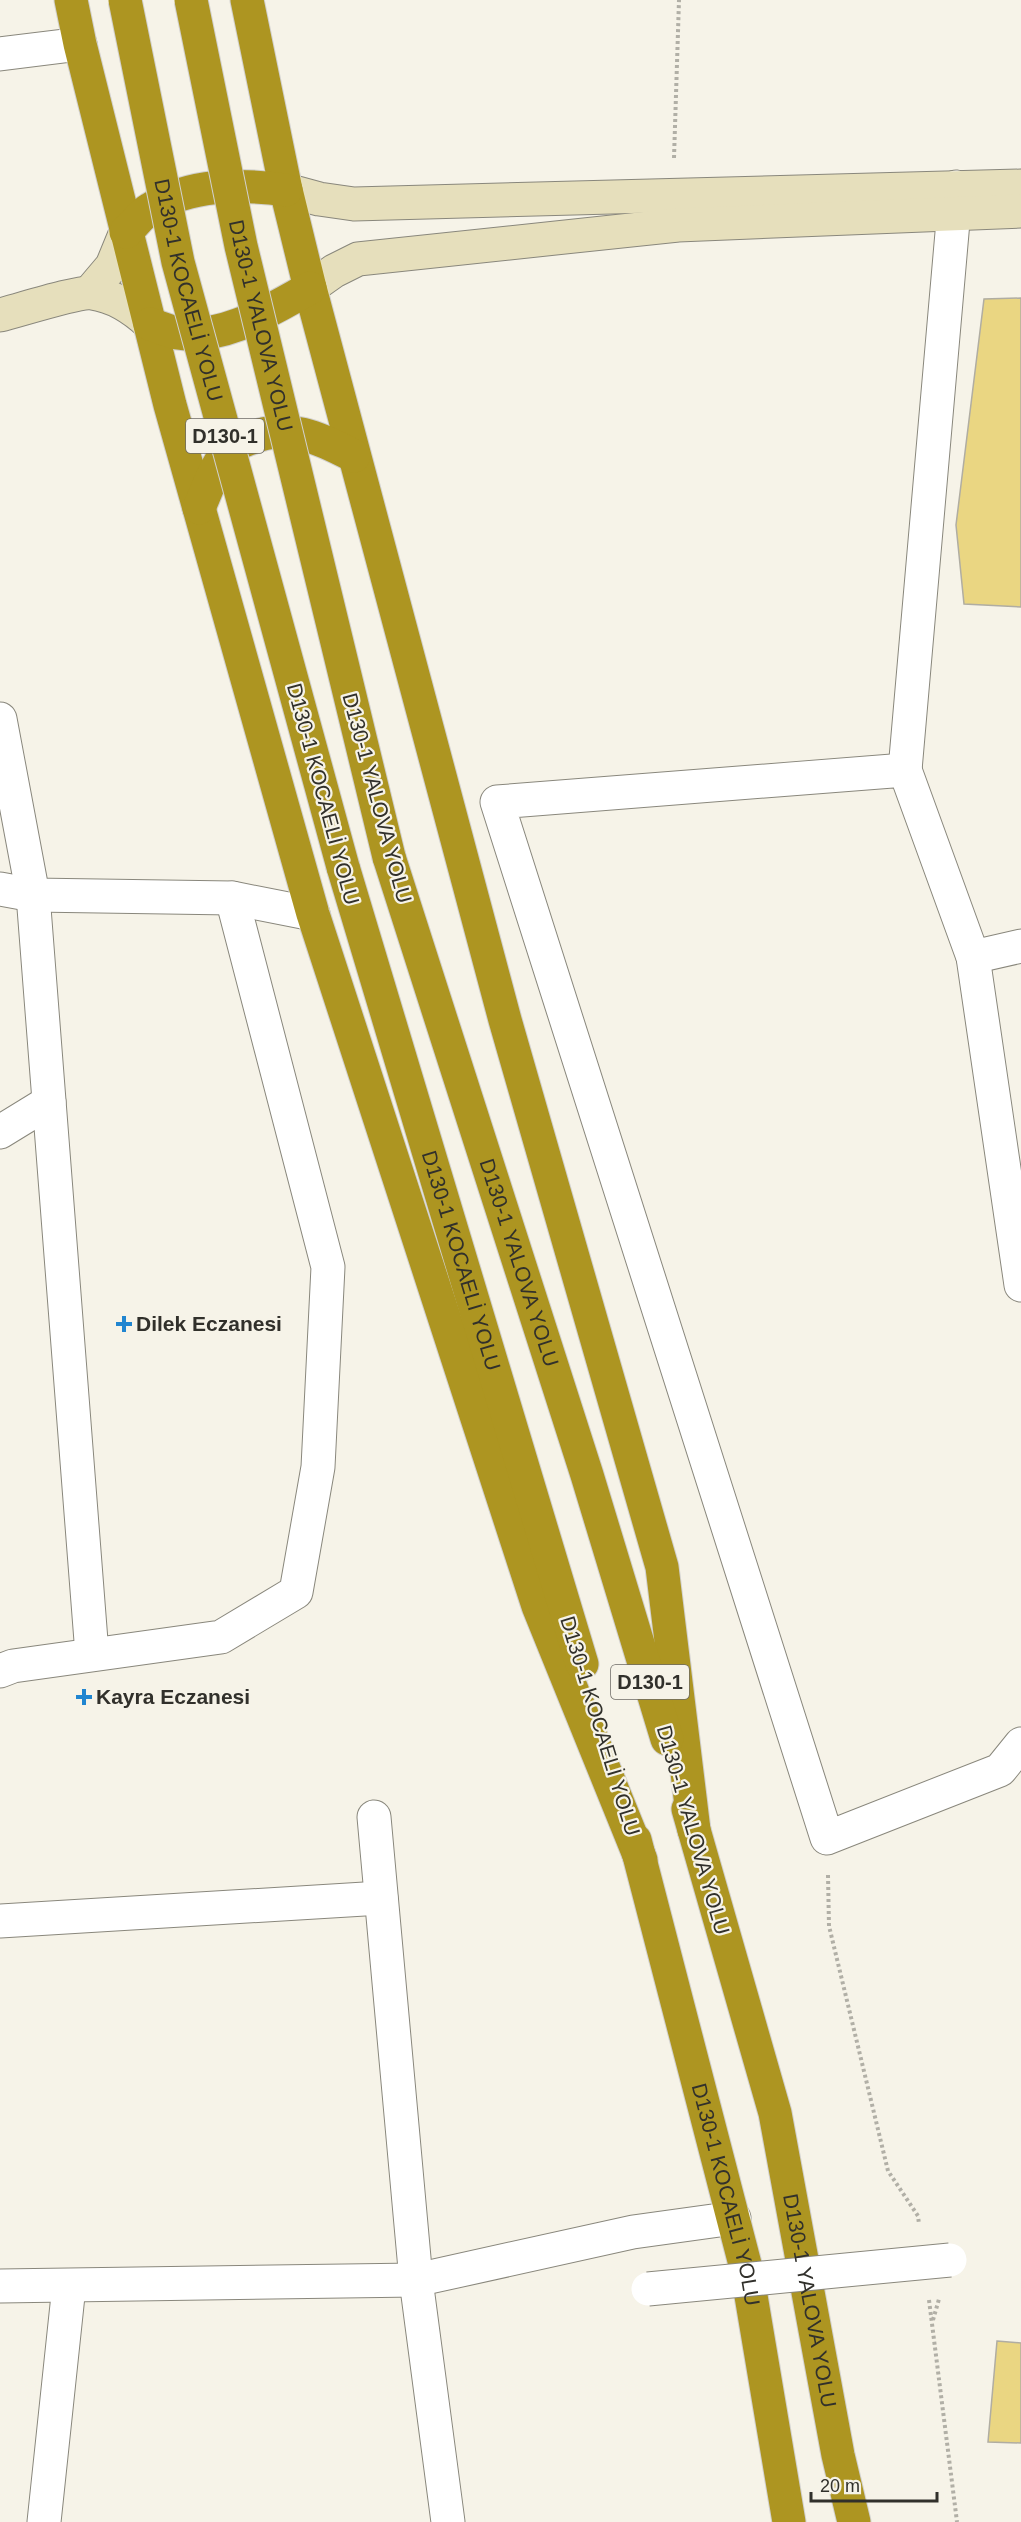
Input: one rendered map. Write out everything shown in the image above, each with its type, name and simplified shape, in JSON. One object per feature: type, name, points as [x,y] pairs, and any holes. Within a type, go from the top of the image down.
[{"type":"highway","points":[[71,0],[150,324],[313,914],[538,1606],[641,1860]]},
{"type":"highway","name":"D130-1 KOCAELİ YOLU","points":[[125,0],[178,262],[343,867],[641,1860],[747,2272],[789,2522]]},
{"type":"highway","name":"D130-1 YALOVA YOLU","points":[[191,0],[241,246],[389,857],[587,1475],[694,1830],[775,2113],[838,2455],[854,2522]]},
{"type":"highway","points":[[247,0],[286,190],[309,288],[505,1020],[662,1567],[694,1830]]},
{"type":"highway","points":[[126,232],[150,209],[189,192],[232,186],[286,190]]},
{"type":"highway","points":[[150,324],[177,333],[206,333],[224,329],[247,321],[309,288]]},
{"type":"highway","points":[[200,508],[216,469],[233,446],[254,437],[273,432],[297,432],[320,438],[354,456]]},
{"type":"street","points":[[0,54],[80,44]]},
{"type":"street","points":[[309,288],[334,271],[358,259],[678,225],[955,200],[1021,186]]},
{"type":"street","points":[[286,190],[320,199],[354,204],[673,194],[955,200],[1021,211]]},
{"type":"street","points":[[955,200],[905,770],[974,957],[1021,1285]]},
{"type":"street","points":[[90,292],[112,266],[126,232]]},
{"type":"street","points":[[0,315],[90,292],[111,298],[136,311],[150,324]]},
{"type":"street","points":[[0,719],[33,895],[92,1654]]},
{"type":"street","points":[[905,770],[497,802],[827,1838],[1000,1770],[1021,1744]]},
{"type":"street","points":[[0,890],[33,895],[231,898],[313,914]]},
{"type":"street","points":[[0,1671],[13,1666],[221,1637],[296,1592],[318,1467],[328,1267],[231,898]]},
{"type":"street","points":[[974,957],[1021,946]]},
{"type":"street","points":[[0,1132],[49,1102]]},
{"type":"street","points":[[374,1817],[416,2280],[448,2522]]},
{"type":"street","points":[[0,1921],[381,1898]]},
{"type":"street","points":[[0,2286],[416,2280],[633,2232],[734,2218]]},
{"type":"street","points":[[648,2289],[950,2260]]},
{"type":"street","points":[[44,2522],[69,2286]]},
{"type":"path","points":[[673,194],[679,0]]},
{"type":"path","points":[[827,1838],[829,1926],[834,1948],[888,2171],[918,2216],[919,2227]]},
{"type":"path","points":[[928,2292],[957,2522]]},
{"type":"building","points":[[1021,298],[1021,607],[964,604],[956,525],[984,299]]},
{"type":"building","points":[[997,2341],[1021,2343],[1021,2443],[988,2442]]},
{"type":"place","name":"Dilek Eczanesi","points":[[124,1324]]},
{"type":"place","name":"Kayra Eczanesi","points":[[84,1697]]}]
